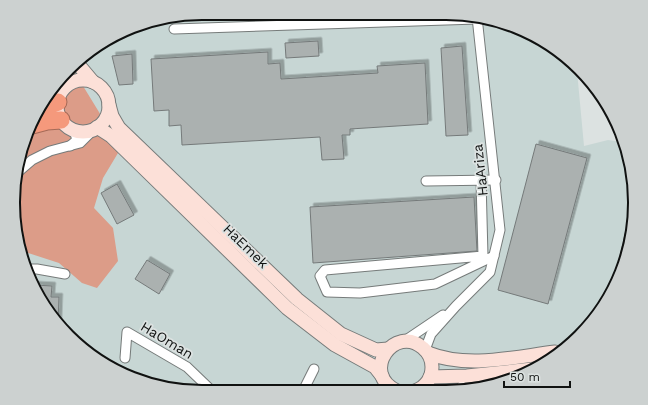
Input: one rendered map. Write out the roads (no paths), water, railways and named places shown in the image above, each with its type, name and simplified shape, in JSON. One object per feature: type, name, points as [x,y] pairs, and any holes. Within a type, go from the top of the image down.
[{"type":"highway","points":[[47,106],[58,102]]},
{"type":"highway","points":[[38,123],[47,121],[68,125]]},
{"type":"main road","points":[[80,67],[105,93],[109,105],[106,118],[95,128],[84,132],[68,125],[58,110],[58,102],[63,89],[72,82],[82,80],[93,82]]},
{"type":"main road","points":[[72,74],[72,82]]},
{"type":"main road","name":"HaEmek","points":[[109,105],[112,116],[119,128],[297,300],[341,334],[376,350],[388,349]]},
{"type":"main road","name":"HaEmek","points":[[95,128],[111,136],[287,308],[335,345],[374,367],[388,385]]},
{"type":"main road","points":[[382,376],[382,360],[388,349],[395,344],[403,342],[415,343],[427,352],[453,361],[500,359],[549,353]]},
{"type":"main road","points":[[424,385],[430,377],[432,365],[427,352]]},
{"type":"main road","points":[[430,377],[466,376],[515,371]]},
{"type":"street","points":[[174,29],[422,20]]},
{"type":"street","name":"HaAriza","points":[[427,352],[432,334],[456,306],[490,272],[500,230],[496,180],[478,23]]},
{"type":"street","points":[[68,125],[77,140],[69,147]]},
{"type":"street","points":[[24,167],[32,160],[50,151],[80,143],[95,128]]},
{"type":"street","points":[[481,180],[483,256]]},
{"type":"street","points":[[426,181],[496,180]]},
{"type":"street","points":[[494,256],[435,284],[360,293],[327,292],[320,276],[325,270],[494,256]]},
{"type":"street","points":[[33,269],[65,274]]},
{"type":"street","name":"HaAriza","points":[[403,342],[456,306]]},
{"type":"street","name":"HaOman","points":[[125,358],[126,332],[187,367],[207,385]]},
{"type":"street","points":[[306,385],[314,369]]},
{"type":"lane","points":[[460,384],[466,376]]}]
